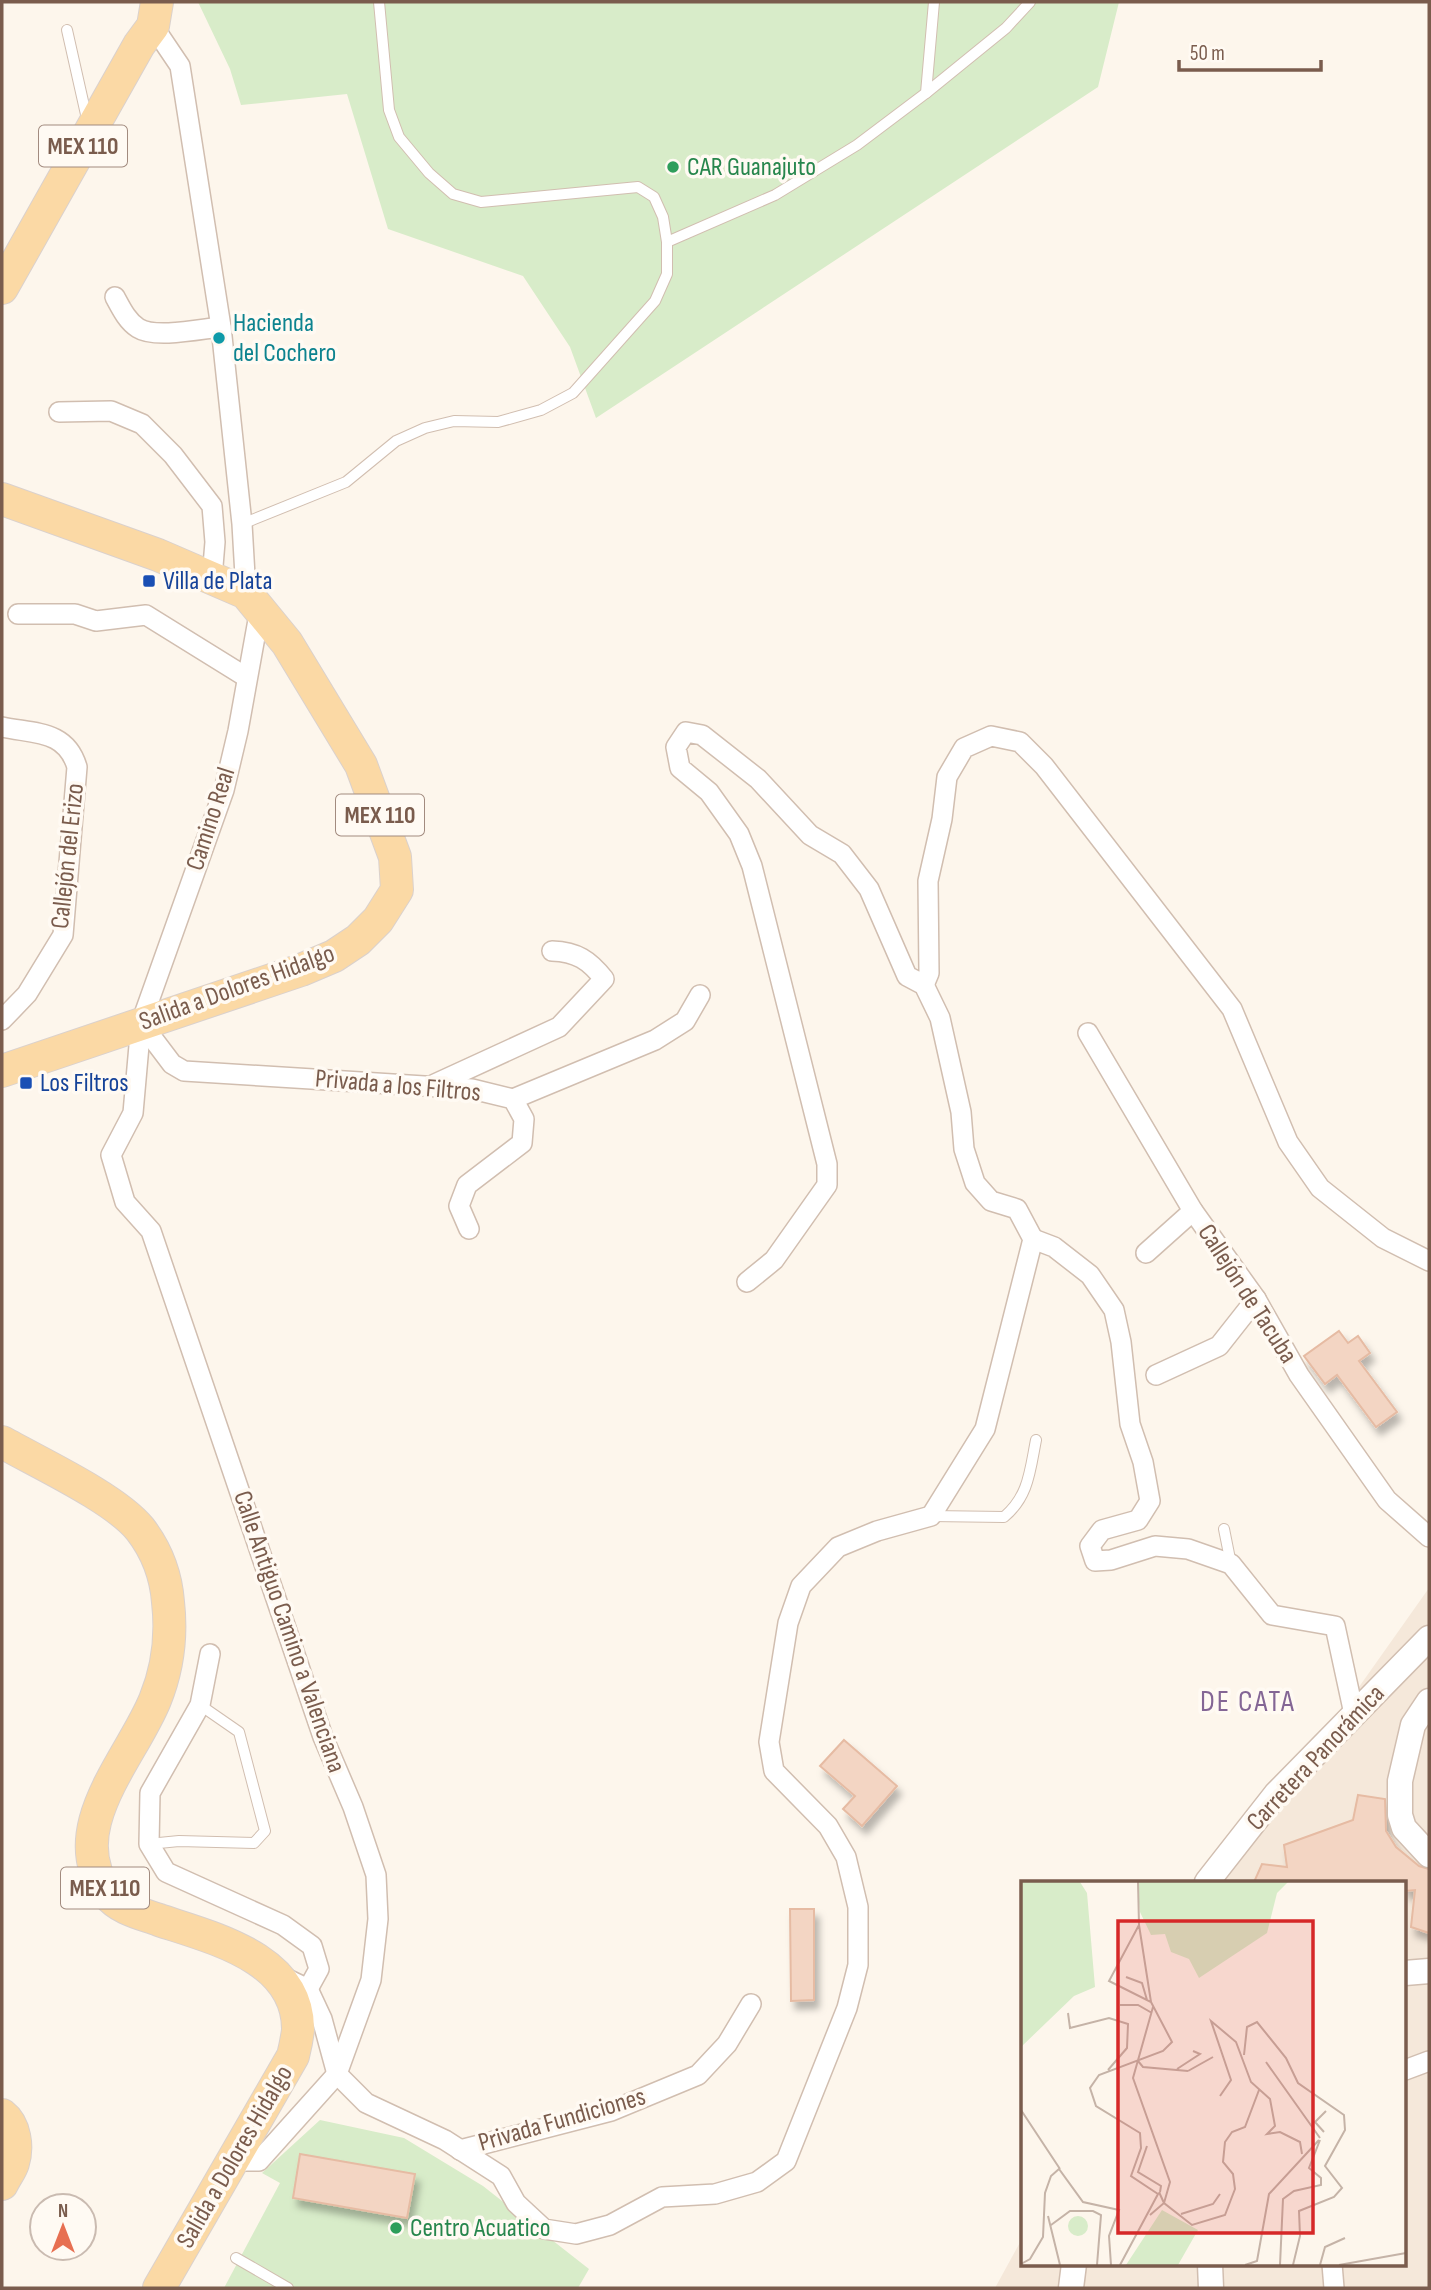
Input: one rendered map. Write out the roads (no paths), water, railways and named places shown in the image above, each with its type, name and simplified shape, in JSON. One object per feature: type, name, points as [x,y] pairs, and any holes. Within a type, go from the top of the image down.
[{"type":"main road","name":"MEX 110","points":[[2,288],[91,134],[155,14]]},
{"type":"main road","name":"Salida a Dolores Hidalgo","points":[[2,499],[158,555],[212,578],[253,601],[286,643],[361,765],[395,857],[397,890],[378,920],[358,940],[334,956],[302,970],[2,1071]]},
{"type":"main road","name":"Salida a Dolores Hidalgo","points":[[2,1442],[106,1500],[139,1528],[158,1558],[167,1593],[172,1631],[166,1666],[154,1702],[101,1803],[93,1825],[90,1847],[96,1873],[109,1896],[128,1909],[222,1941],[254,1957],[279,1978],[293,2001],[298,2029],[293,2056],[159,2288]]},
{"type":"main road","points":[[2,2115],[9,2120],[15,2140],[13,2163],[2,2184]]},
{"type":"street","name":"Camino Real","points":[[141,1023],[224,790],[238,731],[253,601],[221,327],[180,66],[155,14]]},
{"type":"street","points":[[115,297],[123,312],[140,330],[158,333],[221,327]]},
{"type":"street","points":[[59,412],[111,411],[142,424],[173,455],[212,506],[215,542],[212,578]]},
{"type":"street","points":[[18,614],[75,614],[96,621],[146,615],[246,677]]},
{"type":"street","name":"Callejón del Erizo","points":[[2,727],[61,740],[73,752],[77,767],[63,935],[27,994],[2,1020]]},
{"type":"street","points":[[747,1282],[774,1260],[827,1185],[827,1164],[752,866],[739,834],[709,792],[680,768],[676,747],[686,732],[702,735],[758,779],[810,835],[842,853],[869,889],[907,976],[924,985],[940,1018],[961,1112],[964,1149],[975,1183],[990,1201],[1017,1209],[1033,1239],[1054,1247],[1090,1275],[1114,1310],[1121,1342],[1130,1424],[1143,1462],[1150,1501],[1138,1520],[1102,1530],[1090,1546],[1095,1561],[1111,1560],[1155,1546],[1188,1549],[1231,1564],[1272,1615],[1335,1626],[1354,1714]]},
{"type":"street","points":[[924,985],[929,973],[928,881],[942,819],[947,777],[964,748],[991,736],[1020,742],[1044,766],[1232,1009],[1288,1142],[1320,1188],[1383,1238],[1429,1261]]},
{"type":"street","points":[[431,1086],[559,1027],[604,979],[593,965],[570,951],[552,951]]},
{"type":"street","points":[[513,1099],[655,1040],[685,1021],[700,995]]},
{"type":"street","name":"Privada a los Filtros","points":[[141,1023],[172,1064],[184,1071],[472,1089],[513,1099],[524,1119],[522,1143],[467,1185],[459,1206],[469,1229]]},
{"type":"street","name":"Calle Antiguo Camino a Valenciana","points":[[141,1023],[133,1113],[111,1155],[125,1202],[151,1231],[323,1737],[353,1807],[376,1875],[379,1919],[370,1980],[337,2074]]},
{"type":"street","name":"Callejón de Tacuba","points":[[1088,1034],[1193,1211],[1256,1299],[1299,1375],[1387,1500],[1427,1532]]},
{"type":"street","points":[[1146,1253],[1193,1211]]},
{"type":"street","points":[[273,1972],[308,1989],[322,2019],[337,2074],[366,2103],[446,2140],[501,2176],[516,2203],[544,2230],[576,2234],[610,2225],[662,2197],[715,2194],[757,2182],[786,2161],[848,2008],[858,1965],[858,1907],[846,1857],[828,1826],[774,1771],[769,1742],[788,1623],[801,1586],[838,1547],[877,1531],[931,1516],[985,1429],[1033,1239]]},
{"type":"street","points":[[1156,1375],[1219,1346],[1256,1299]]},
{"type":"street","name":"Carretera Panorámica","points":[[1209,1881],[1276,1794],[1429,1638]]},
{"type":"street","points":[[210,1654],[200,1705],[150,1793],[149,1844],[166,1872],[283,1926],[312,1947],[319,1969],[308,1989]]},
{"type":"street","name":"Carretera Panorámica","points":[[1429,1701],[1413,1725],[1400,1781],[1400,1815],[1404,1828],[1429,1855]]},
{"type":"street","points":[[1406,1973],[1429,1971]]},
{"type":"street","name":"Privada Fundiciones","points":[[460,2150],[611,2111],[698,2075],[727,2044],[751,2004]]},
{"type":"street","points":[[1406,2070],[1429,2061]]},
{"type":"street","points":[[233,2161],[259,2161],[337,2074]]},
{"type":"street","points":[[1071,2288],[1074,2266]]},
{"type":"street","points":[[1210,2266],[1211,2288]]},
{"type":"street","points":[[1332,2266],[1334,2288]]},
{"type":"lane","points":[[242,524],[346,482],[396,441],[425,428],[454,421],[498,422],[541,410],[573,393],[655,301],[667,274],[667,242],[663,217],[653,197],[638,187],[481,202],[453,194],[429,173],[399,137],[389,110],[379,2]]},
{"type":"lane","points":[[926,93],[934,2]]},
{"type":"lane","points":[[667,242],[775,195],[857,145],[1006,27],[1030,2]]},
{"type":"lane","points":[[67,30],[91,134]]},
{"type":"lane","points":[[931,1516],[1004,1517],[1017,1506],[1026,1485],[1036,1440]]},
{"type":"lane","points":[[1224,1529],[1231,1564]]},
{"type":"lane","points":[[149,1844],[179,1841],[254,1843],[265,1831],[239,1732],[200,1705]]},
{"type":"lane","points":[[236,2258],[288,2288]]},
{"type":"place","name":"CAR Guanajuto","points":[[673,167]]},
{"type":"place","name":"Hacienda del Cochero","points":[[219,338]]},
{"type":"place","name":"Villa de Plata","points":[[149,581]]},
{"type":"place","name":"Los Filtros","points":[[26,1083]]},
{"type":"place","name":"Centro Acuatico","points":[[396,2228]]},
{"type":"district","name":"DE CATA","points":[[1248,1702]]}]
